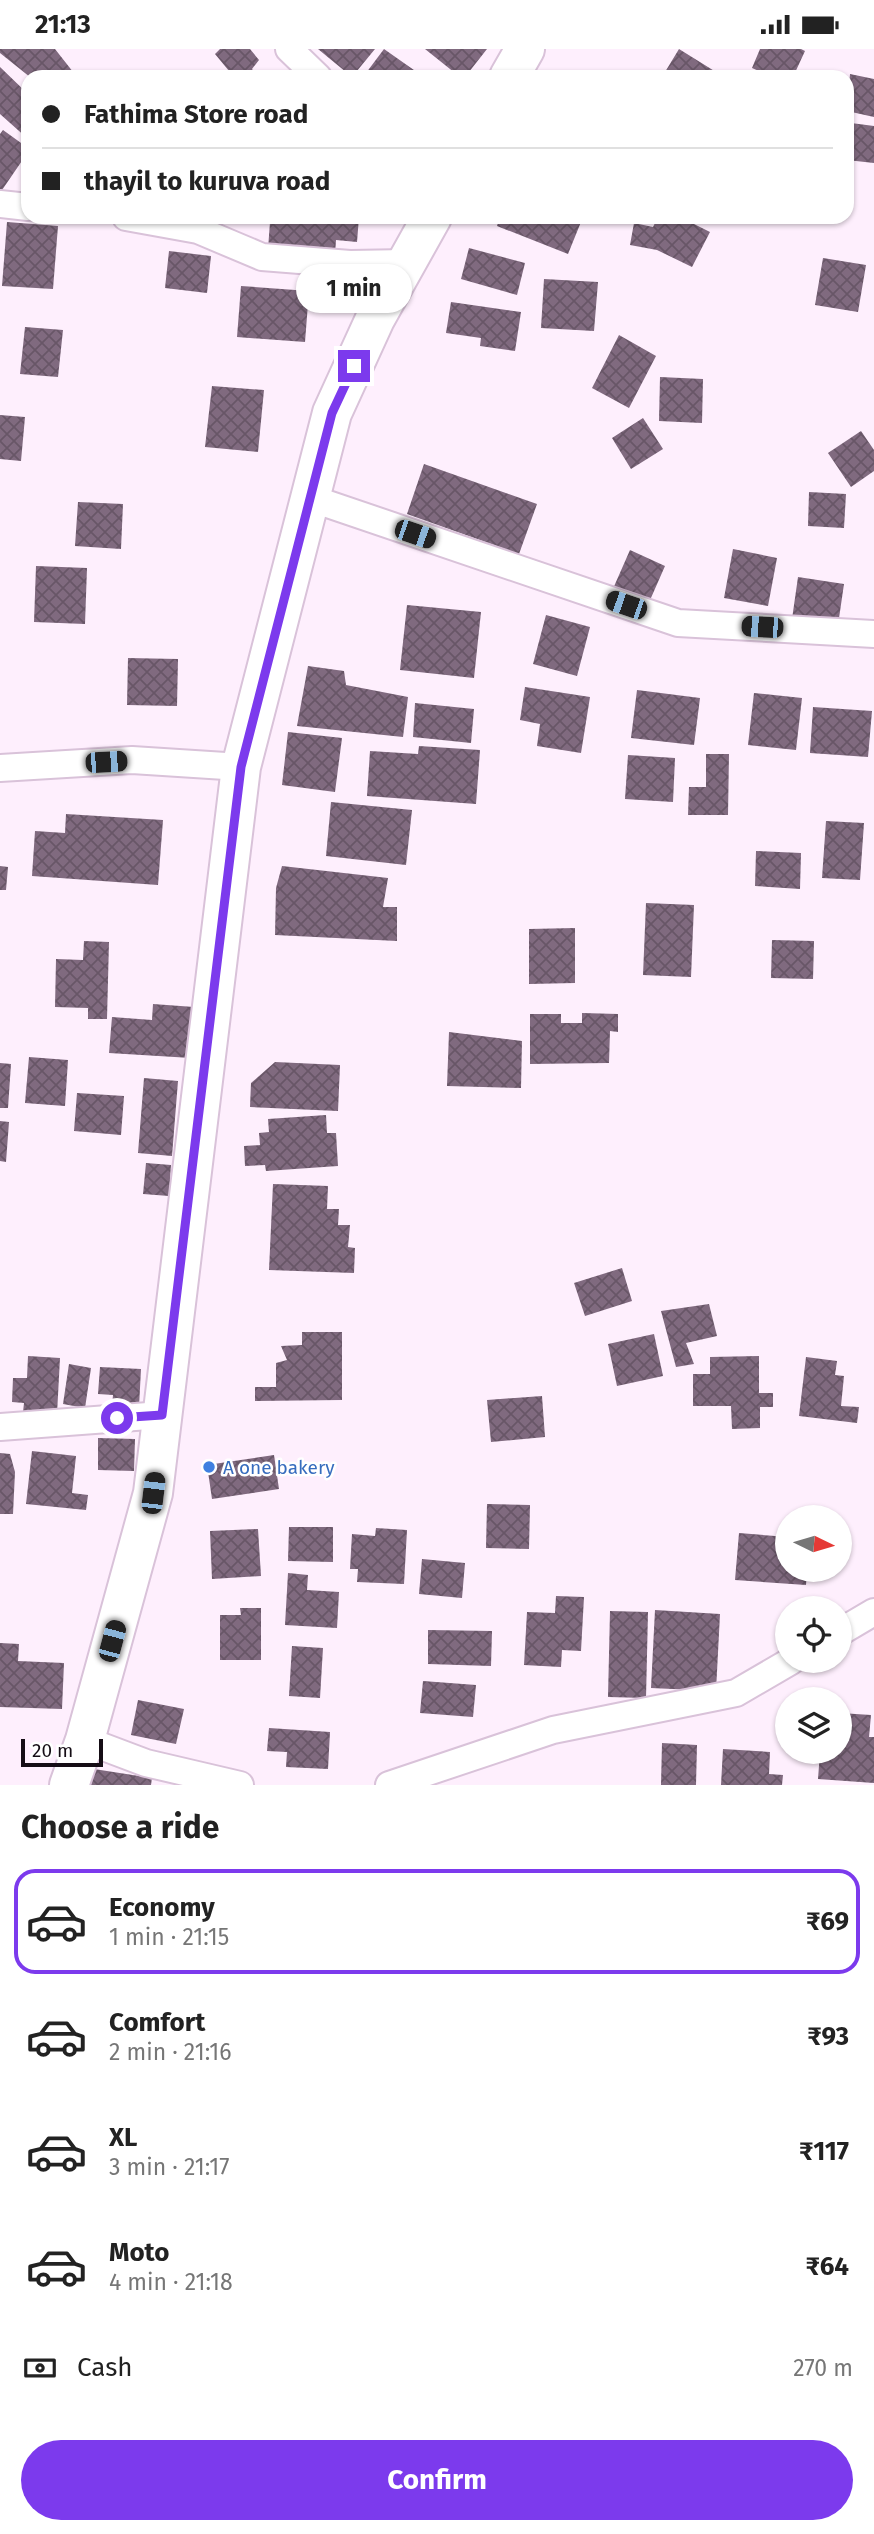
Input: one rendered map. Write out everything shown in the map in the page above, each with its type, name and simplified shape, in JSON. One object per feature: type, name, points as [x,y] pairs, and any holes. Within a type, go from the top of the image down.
[{"type":"main road","points":[[513,70],[525,49]]},
{"type":"main road","points":[[69,1785],[85,1739],[153,1493],[241,767],[332,413],[375,319],[428,224]]},
{"type":"street","points":[[289,49],[311,70]]},
{"type":"street","points":[[0,204],[21,206]]},
{"type":"street","points":[[165,224],[198,230],[262,257],[350,264],[407,263]]},
{"type":"street","points":[[310,498],[678,623],[874,633]]},
{"type":"street","points":[[0,768],[132,760],[241,767]]},
{"type":"street","points":[[0,1427],[162,1415]]},
{"type":"street","points":[[852,1625],[874,1612]]},
{"type":"street","points":[[389,1785],[552,1730],[736,1693],[775,1670]]},
{"type":"street","points":[[85,1739],[146,1763],[240,1785]]},
{"type":"building","points":[[0,49],[55,49],[72,70],[21,70],[0,53]]},
{"type":"building","points":[[220,49],[250,49],[259,60],[253,70],[228,70],[215,54]]},
{"type":"building","points":[[318,49],[375,49],[358,70],[344,70]]},
{"type":"building","points":[[384,49],[414,70],[368,70]]},
{"type":"building","points":[[425,49],[487,49],[470,70],[451,70]]},
{"type":"building","points":[[679,49],[713,70],[666,70]]},
{"type":"building","points":[[760,49],[805,51],[796,70],[752,68]]},
{"type":"building","points":[[0,67],[21,87],[21,133],[0,114]]},
{"type":"building","points":[[854,75],[874,79],[874,117],[854,113]]},
{"type":"building","points":[[854,123],[874,126],[874,163],[854,161]]},
{"type":"building","points":[[3,130],[21,143],[21,162],[0,193],[0,134]]},
{"type":"building","points":[[7,222],[58,226],[53,289],[2,286]]},
{"type":"building","points":[[270,224],[358,224],[357,242],[336,240],[335,255],[268,249]]},
{"type":"building","points":[[498,224],[580,224],[568,254],[497,226]]},
{"type":"building","points":[[634,224],[653,227],[654,224],[694,224],[710,232],[692,267],[657,250],[630,245]]},
{"type":"building","points":[[469,248],[525,263],[517,295],[461,279]]},
{"type":"building","points":[[169,251],[211,256],[207,293],[165,288]]},
{"type":"building","points":[[823,258],[866,265],[858,312],[815,305]]},
{"type":"building","points":[[544,279],[598,282],[594,331],[541,328]]},
{"type":"building","points":[[241,286],[309,291],[305,342],[237,337]]},
{"type":"building","points":[[451,302],[521,312],[515,351],[480,346],[481,338],[446,333]]},
{"type":"building","points":[[25,327],[63,330],[58,377],[20,374]]},
{"type":"building","points":[[619,335],[656,356],[629,408],[592,388]]},
{"type":"building","points":[[660,377],[703,379],[702,423],[659,421]]},
{"type":"building","points":[[212,386],[264,390],[258,452],[205,447]]},
{"type":"building","points":[[0,415],[25,417],[21,461],[0,459]]},
{"type":"building","points":[[643,418],[663,449],[631,469],[612,438]]},
{"type":"building","points":[[861,431],[874,450],[874,471],[851,487],[828,453]]},
{"type":"building","points":[[424,464],[537,504],[519,554],[407,514]]},
{"type":"building","points":[[809,492],[846,494],[844,528],[808,526]]},
{"type":"building","points":[[78,502],[123,504],[121,549],[75,546]]},
{"type":"building","points":[[733,549],[777,558],[768,606],[724,598]]},
{"type":"building","points":[[630,550],[665,566],[647,607],[612,591]]},
{"type":"building","points":[[36,566],[87,568],[85,624],[34,622]]},
{"type":"building","points":[[798,577],[844,584],[838,625],[792,619]]},
{"type":"building","points":[[407,605],[481,612],[474,678],[400,670]]},
{"type":"building","points":[[546,615],[590,627],[577,676],[533,664]]},
{"type":"building","points":[[128,658],[178,659],[177,706],[127,705]]},
{"type":"building","points":[[308,666],[344,671],[346,685],[408,697],[403,737],[297,726]]},
{"type":"building","points":[[525,687],[590,697],[581,753],[537,746],[540,724],[520,720]]},
{"type":"building","points":[[637,690],[700,698],[694,745],[631,738]]},
{"type":"building","points":[[754,693],[802,698],[796,750],[748,745]]},
{"type":"building","points":[[415,703],[474,709],[471,743],[413,737]]},
{"type":"building","points":[[813,707],[872,711],[868,757],[810,753]]},
{"type":"building","points":[[288,732],[342,738],[335,792],[282,785]]},
{"type":"building","points":[[419,746],[480,750],[476,804],[367,796],[370,751],[418,754]]},
{"type":"building","points":[[706,754],[729,754],[728,815],[688,815],[689,787],[706,787]]},
{"type":"building","points":[[628,755],[675,758],[673,802],[625,799]]},
{"type":"building","points":[[331,802],[412,810],[406,865],[326,856]]},
{"type":"building","points":[[66,814],[163,820],[158,885],[32,876],[35,831],[65,833]]},
{"type":"building","points":[[826,821],[864,823],[860,880],[822,878]]},
{"type":"building","points":[[756,851],[801,853],[800,889],[755,886]]},
{"type":"building","points":[[0,866],[8,867],[6,890],[0,890]]},
{"type":"building","points":[[282,866],[388,878],[383,907],[397,907],[397,941],[275,935],[276,888]]},
{"type":"building","points":[[646,903],[694,905],[691,977],[643,975]]},
{"type":"building","points":[[575,928],[575,983],[529,984],[529,929]]},
{"type":"building","points":[[772,940],[814,941],[813,979],[771,978]]},
{"type":"building","points":[[84,941],[109,942],[107,1019],[88,1019],[88,1008],[55,1007],[56,959],[83,960]]},
{"type":"building","points":[[153,1004],[194,1007],[191,1058],[109,1053],[112,1017],[152,1020]]},
{"type":"building","points":[[582,1013],[618,1014],[618,1032],[610,1031],[609,1063],[530,1064],[530,1014],[561,1014],[561,1023],[582,1023]]},
{"type":"building","points":[[449,1032],[522,1041],[521,1088],[447,1086]]},
{"type":"building","points":[[29,1057],[68,1060],[65,1106],[25,1103]]},
{"type":"building","points":[[275,1062],[340,1065],[338,1111],[250,1107],[251,1083]]},
{"type":"building","points":[[0,1063],[11,1064],[8,1108],[0,1108]]},
{"type":"building","points":[[144,1078],[178,1081],[172,1156],[138,1153]]},
{"type":"building","points":[[77,1093],[124,1096],[121,1135],[74,1131]]},
{"type":"building","points":[[326,1115],[327,1133],[336,1133],[338,1166],[266,1171],[265,1165],[245,1166],[244,1146],[260,1145],[259,1133],[269,1132],[268,1119]]},
{"type":"building","points":[[0,1121],[9,1122],[6,1162],[0,1161]]},
{"type":"building","points":[[146,1163],[171,1165],[169,1196],[143,1194]]},
{"type":"building","points":[[273,1184],[328,1186],[327,1209],[339,1209],[338,1225],[350,1225],[348,1247],[355,1248],[354,1273],[269,1270]]},
{"type":"building","points":[[622,1268],[632,1301],[585,1316],[574,1283]]},
{"type":"building","points":[[709,1304],[717,1336],[686,1343],[694,1364],[676,1367],[661,1311]]},
{"type":"building","points":[[302,1332],[342,1332],[342,1400],[255,1401],[255,1387],[276,1387],[276,1363],[287,1360],[281,1346],[302,1345]]},
{"type":"building","points":[[654,1334],[663,1376],[617,1386],[608,1344]]},
{"type":"building","points":[[28,1356],[60,1358],[57,1414],[23,1412],[24,1403],[12,1402],[13,1378],[27,1378]]},
{"type":"building","points":[[759,1356],[759,1393],[773,1393],[773,1407],[760,1407],[760,1428],[732,1429],[731,1406],[693,1406],[693,1374],[710,1374],[710,1357]]},
{"type":"building","points":[[806,1357],[837,1361],[835,1375],[844,1376],[841,1406],[859,1407],[857,1423],[799,1416]]},
{"type":"building","points":[[69,1364],[91,1368],[85,1408],[63,1404]]},
{"type":"building","points":[[100,1367],[141,1369],[139,1407],[112,1406],[113,1395],[98,1394]]},
{"type":"building","points":[[542,1396],[545,1437],[491,1442],[487,1400]]},
{"type":"building","points":[[98,1438],[135,1439],[134,1471],[98,1470]]},
{"type":"building","points":[[32,1451],[76,1456],[72,1493],[88,1495],[86,1510],[26,1504]]},
{"type":"building","points":[[0,1453],[10,1454],[15,1472],[13,1514],[0,1514]]},
{"type":"building","points":[[274,1455],[279,1489],[212,1499],[207,1465]]},
{"type":"building","points":[[487,1504],[530,1505],[529,1549],[486,1548]]},
{"type":"building","points":[[289,1527],[333,1527],[333,1562],[288,1561]]},
{"type":"building","points":[[376,1528],[407,1530],[404,1584],[357,1582],[358,1569],[350,1569],[352,1534],[375,1536]]},
{"type":"building","points":[[258,1529],[261,1576],[212,1579],[210,1531]]},
{"type":"building","points":[[739,1533],[775,1536],[775,1582],[806,1582],[806,1585],[735,1580]]},
{"type":"building","points":[[422,1559],[465,1563],[462,1598],[419,1594]]},
{"type":"building","points":[[288,1573],[308,1575],[307,1590],[339,1592],[337,1628],[285,1625]]},
{"type":"building","points":[[556,1596],[584,1597],[581,1651],[562,1650],[561,1667],[524,1665],[527,1612],[555,1613]]},
{"type":"building","points":[[240,1608],[261,1608],[261,1660],[220,1660],[220,1615],[241,1615]]},
{"type":"building","points":[[655,1610],[720,1614],[716,1691],[651,1688]]},
{"type":"building","points":[[610,1611],[648,1612],[646,1698],[608,1697]]},
{"type":"building","points":[[428,1630],[492,1631],[491,1666],[428,1664]]},
{"type":"building","points":[[0,1643],[19,1644],[18,1661],[64,1663],[62,1709],[0,1707]]},
{"type":"building","points":[[292,1646],[323,1648],[320,1698],[289,1696]]},
{"type":"building","points":[[423,1681],[476,1685],[473,1717],[420,1713]]},
{"type":"building","points":[[138,1700],[184,1709],[176,1744],[131,1735]]},
{"type":"building","points":[[852,1714],[871,1715],[869,1737],[874,1737],[874,1783],[818,1779],[819,1764],[852,1764]]},
{"type":"building","points":[[269,1728],[330,1732],[328,1769],[286,1767],[287,1752],[267,1751]]},
{"type":"building","points":[[662,1743],[697,1745],[696,1785],[661,1785]]},
{"type":"building","points":[[723,1749],[770,1752],[769,1774],[783,1775],[782,1785],[721,1785]]},
{"type":"building","points":[[94,1769],[152,1778],[151,1785],[91,1785]]},
{"type":"place","name":"A one bakery","points":[[209,1467]]},
{"type":"route","points":[[117,1418],[162,1415],[241,767],[332,413],[354,366]]}]
